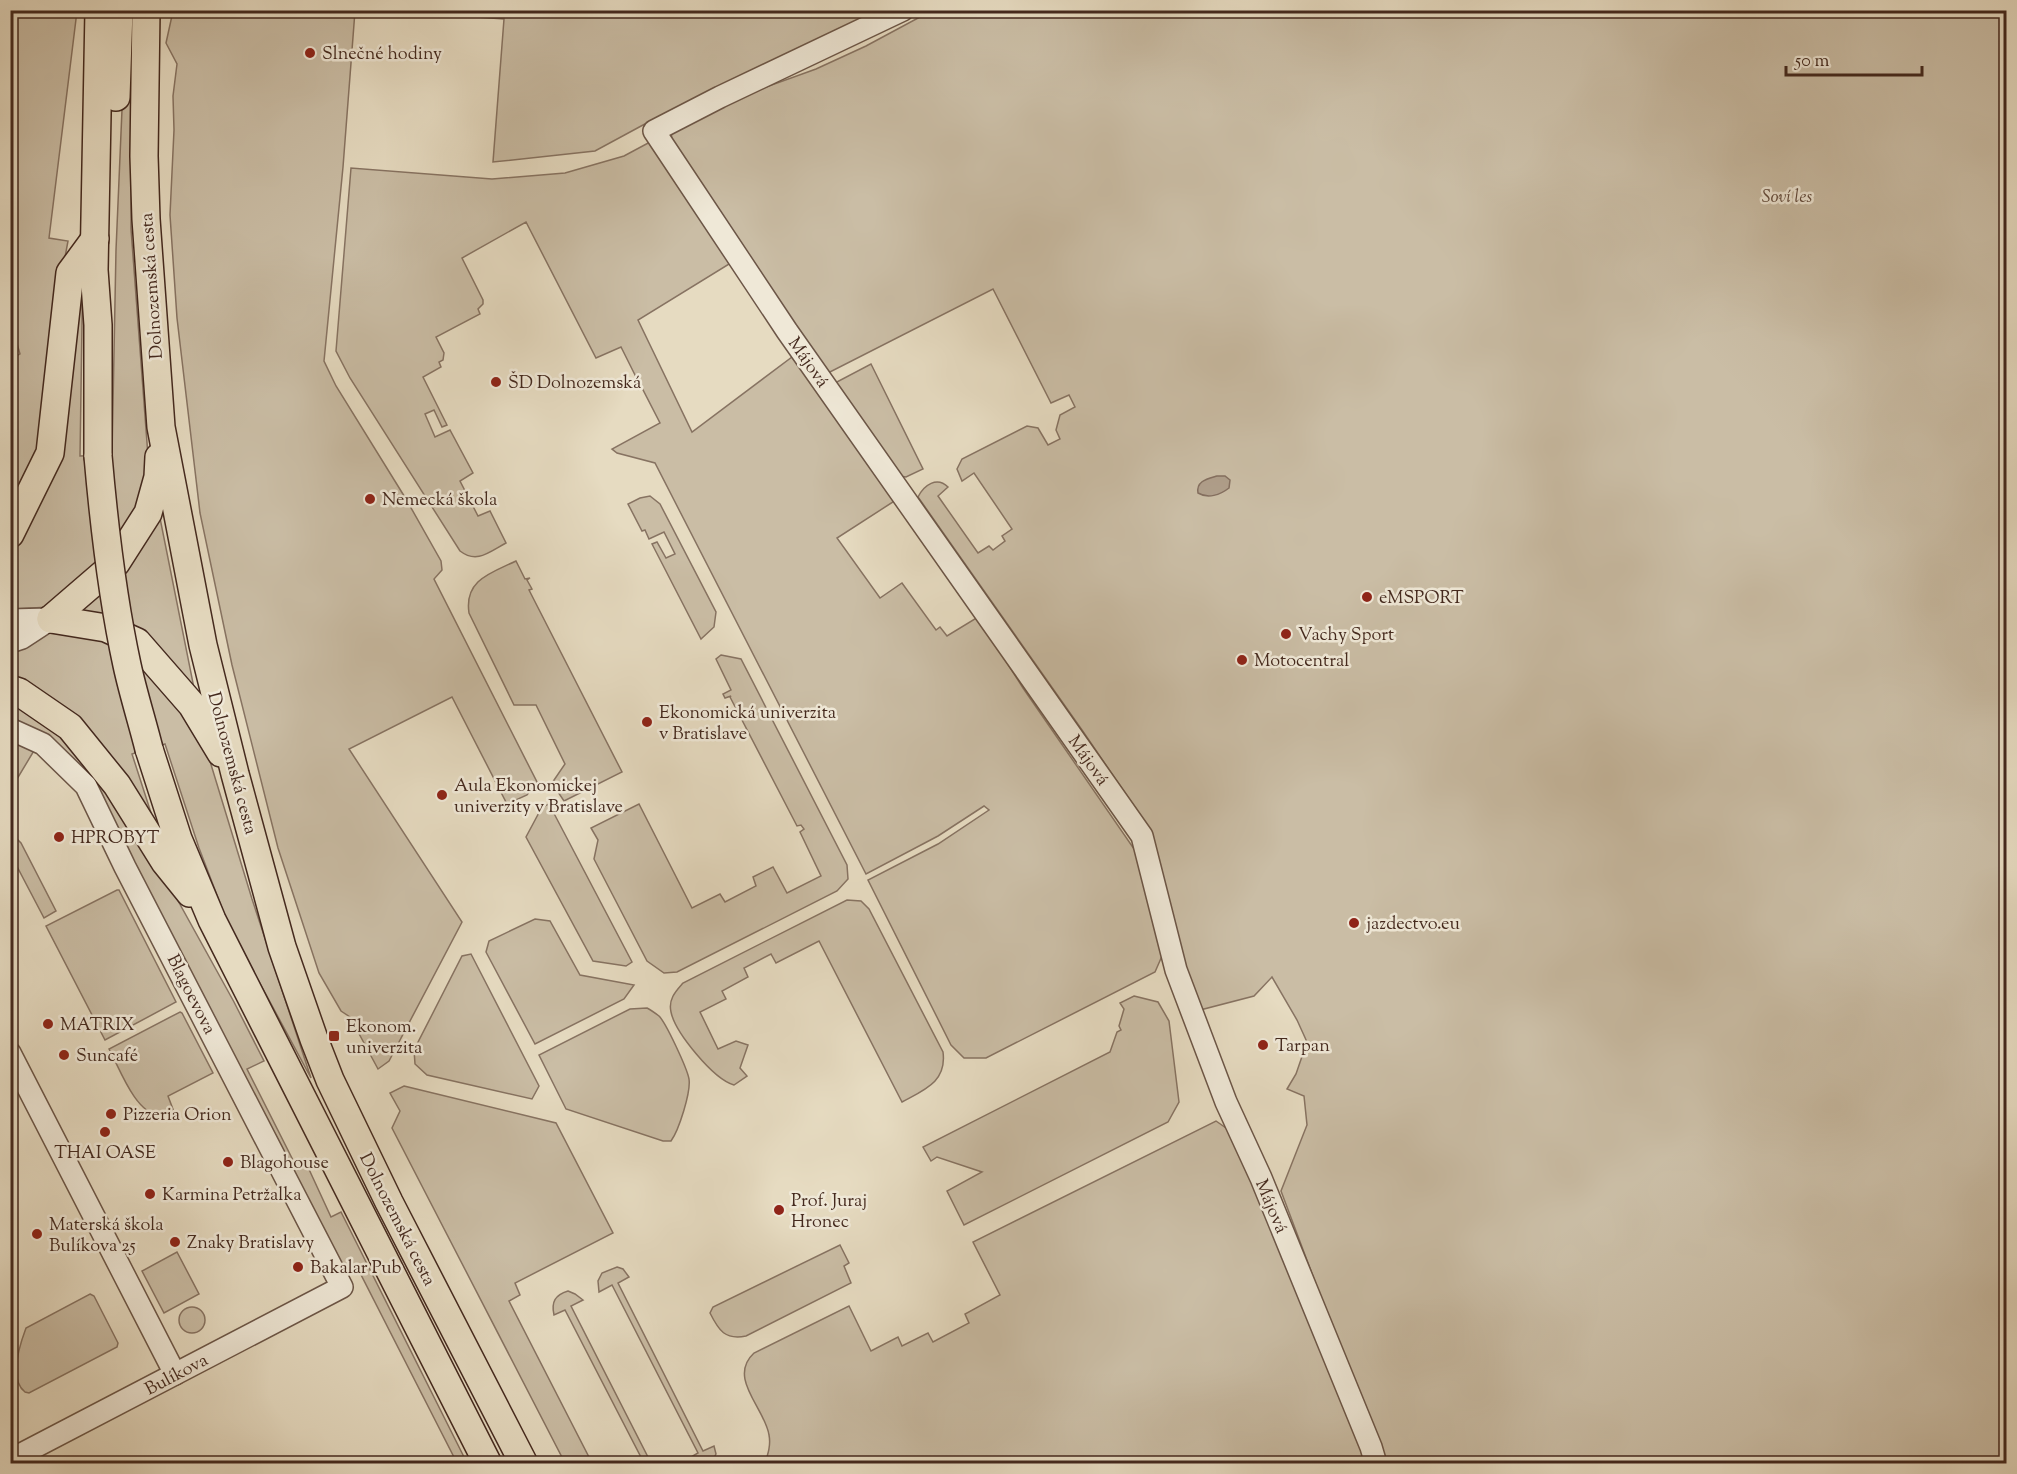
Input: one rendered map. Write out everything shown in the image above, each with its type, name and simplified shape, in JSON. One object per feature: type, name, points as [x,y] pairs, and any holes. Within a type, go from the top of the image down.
[{"type":"main road","name":"Dolnozemská cesta","points":[[99,10],[94,270],[98,325],[98,456],[103,510],[120,626],[127,664],[149,749],[178,839],[212,920],[488,1464]]},
{"type":"main road","points":[[98,325],[109,270],[119,10]]},
{"type":"main road","name":"Dolnozemská cesta","points":[[146,10],[144,156],[146,219],[161,427],[203,645],[235,774],[282,947],[330,1080],[389,1202],[524,1464]]},
{"type":"main road","points":[[10,534],[51,453],[70,273],[95,239]]},
{"type":"main road","points":[[51,619],[116,563],[148,513],[158,477],[161,427]]},
{"type":"main road","points":[[51,619],[106,628],[137,642],[192,705],[235,774]]},
{"type":"main road","points":[[10,689],[20,692],[70,727],[117,785],[165,862],[212,920]]},
{"type":"street","name":"Májová","points":[[903,10],[654,131],[787,331],[1142,836],[1180,981],[1226,1102],[1261,1178],[1376,1464]]},
{"type":"street","points":[[10,620],[51,619]]},
{"type":"street","points":[[10,642],[22,638],[51,619]]},
{"type":"street","name":"Blagoevova","points":[[10,729],[43,744],[86,786],[125,867],[342,1287]]},
{"type":"street","points":[[10,1053],[175,1374]]},
{"type":"street","name":"Bulíkova","points":[[10,1460],[342,1287]]},
{"type":"green space","name":"Soví les","points":[[1968,10],[2006,19],[2006,1463],[1383,1463],[1281,1191],[1307,1125],[1304,1096],[1287,1089],[1296,1074],[1307,1042],[1297,1020],[1272,977],[1254,996],[1200,1010],[1172,929],[1149,828],[918,497],[931,483],[944,484],[948,487],[938,496],[978,553],[989,546],[993,550],[1005,541],[1002,536],[1012,529],[974,473],[962,481],[957,469],[962,459],[1027,426],[1038,428],[1048,445],[1060,439],[1056,430],[1060,415],[1075,407],[1069,395],[1051,403],[993,289],[826,374],[672,142],[671,129],[758,90],[816,69],[866,46],[931,11]]},
{"type":"green space","points":[[11,11],[77,11],[49,238],[68,241],[60,284],[43,449],[11,514],[11,359],[20,354],[10,320]]},
{"type":"green space","points":[[132,11],[131,229],[148,456],[143,487],[124,540],[51,607],[11,609],[10,543],[36,506],[83,259],[80,456],[112,455],[116,250],[126,16]]},
{"type":"green space","points":[[173,11],[355,11],[343,167],[324,361],[336,386],[406,499],[441,561],[442,570],[434,579],[537,782],[527,795],[507,804],[452,697],[349,749],[462,922],[389,1061],[378,1069],[350,1017],[341,1011],[319,973],[278,848],[232,665],[200,513],[177,318],[170,215],[174,130],[173,96],[177,64],[166,43]]},
{"type":"green space","points":[[395,11],[883,11],[643,125],[595,151],[493,162],[504,19]]},
{"type":"green space","points":[[650,142],[734,261],[638,320],[692,432],[796,354],[896,500],[837,538],[880,598],[902,583],[936,630],[940,627],[947,636],[978,617],[1023,688],[1141,859],[1162,956],[1155,972],[986,1058],[964,1058],[951,1045],[868,880],[938,844],[989,810],[984,806],[938,836],[866,874],[655,463],[617,453],[612,449],[660,423],[642,388],[639,389],[640,385],[621,347],[596,358],[526,222],[462,258],[483,300],[483,304],[478,309],[480,314],[436,337],[444,353],[443,360],[439,362],[441,367],[423,377],[447,425],[442,427],[434,410],[425,414],[435,437],[450,430],[473,473],[460,481],[478,516],[490,511],[506,543],[478,557],[466,555],[460,551],[350,378],[336,351],[351,168],[492,179],[565,173],[624,156]]},
{"type":"green space","points":[[871,364],[923,469],[906,477],[899,476],[833,384]]},
{"type":"green space","points":[[650,496],[660,504],[716,612],[714,627],[701,639],[652,544],[657,542],[666,558],[675,554],[664,532],[649,539],[645,530],[642,531],[628,504]]},
{"type":"green space","points":[[158,508],[195,693],[77,612]]},
{"type":"green space","points":[[516,561],[525,579],[530,578],[527,580],[532,589],[529,590],[622,772],[564,801],[552,783],[565,764],[536,705],[514,705],[469,613],[469,602],[475,585],[489,574]]},
{"type":"green space","points":[[50,629],[101,635],[143,656],[202,735],[252,899],[311,1078],[228,924],[199,848],[165,744],[132,754],[163,850],[106,758],[11,683],[11,652]]},
{"type":"green space","points":[[721,655],[741,659],[847,865],[848,879],[837,891],[677,972],[664,973],[647,961],[594,859],[598,840],[591,828],[639,804],[692,908],[720,894],[725,902],[756,886],[753,877],[773,867],[787,893],[821,876],[800,832],[804,829],[801,825],[797,826],[731,696],[725,698],[723,694],[731,690],[716,659]]},
{"type":"green space","points":[[11,694],[64,731],[141,834],[264,1061],[247,1069],[298,1170],[307,1165],[331,1217],[341,1212],[467,1463],[457,1463],[356,1265],[343,1271],[95,788],[74,759],[50,739],[11,721]]},
{"type":"green space","points":[[11,737],[35,749],[11,789]]},
{"type":"green space","points":[[549,804],[632,962],[626,966],[593,961],[526,837],[542,807]]},
{"type":"green space","points":[[10,832],[21,843],[56,911],[44,918],[11,855]]},
{"type":"green space","points":[[117,890],[176,1002],[105,1040],[46,926]]},
{"type":"green space","points":[[847,900],[861,901],[869,909],[943,1052],[943,1062],[938,1078],[926,1089],[902,1102],[819,941],[776,963],[771,954],[744,968],[748,977],[722,991],[726,999],[700,1012],[718,1049],[736,1041],[748,1045],[740,1068],[747,1076],[734,1085],[725,1081],[696,1054],[674,1021],[670,1007],[675,992],[683,983]]},
{"type":"green space","points":[[535,919],[550,921],[580,975],[634,985],[624,999],[535,1044],[486,952],[489,941]]},
{"type":"green space","points":[[471,954],[539,1086],[532,1099],[427,1075],[415,1064],[414,1050],[462,956]]},
{"type":"green space","points":[[1134,996],[1158,1002],[1169,1021],[1179,1102],[1168,1122],[964,1225],[947,1191],[982,1172],[937,1157],[931,1161],[923,1147],[1110,1052],[1117,1032],[1121,1030],[1119,1026],[1124,1009],[1120,1003]]},
{"type":"green space","points":[[647,1008],[659,1016],[666,1027],[689,1079],[684,1111],[671,1141],[663,1141],[566,1109],[539,1055],[630,1009]]},
{"type":"green space","points":[[180,1012],[213,1073],[168,1096],[174,1112],[160,1116],[151,1113],[136,1099],[109,1049]]},
{"type":"green space","points":[[404,1086],[556,1123],[613,1233],[515,1283],[520,1295],[509,1301],[592,1463],[565,1463],[392,1128],[400,1111],[390,1093]]},
{"type":"green space","points":[[1216,1121],[1236,1135],[1374,1463],[765,1463],[769,1435],[750,1393],[744,1373],[754,1353],[849,1306],[871,1351],[898,1337],[902,1346],[928,1333],[933,1342],[969,1323],[965,1314],[1000,1295],[973,1242]]},
{"type":"green space","points":[[840,1245],[849,1263],[844,1266],[851,1283],[746,1336],[733,1337],[724,1333],[716,1325],[710,1313],[713,1307]]},
{"type":"green space","points":[[177,1252],[199,1294],[164,1313],[142,1271]]},
{"type":"green space","points":[[617,1267],[623,1269],[629,1277],[618,1283],[703,1451],[714,1446],[716,1454],[711,1463],[689,1463],[686,1460],[698,1453],[612,1285],[599,1292],[598,1281],[602,1273]]},
{"type":"green space","points":[[568,1291],[583,1300],[571,1306],[651,1463],[644,1463],[565,1310],[554,1315],[555,1300]]},
{"type":"green space","points":[[90,1294],[94,1296],[118,1343],[117,1347],[29,1393],[25,1392],[17,1379],[16,1370],[26,1328]]},
{"type":"green space","points":[[192,1307],[202,1310],[205,1320],[202,1330],[192,1333],[182,1330],[179,1320],[182,1310]]},
{"type":"shaded area","points":[[1217,476],[1225,476],[1230,480],[1229,488],[1214,495],[1206,496],[1198,493],[1200,483]]},
{"type":"place","name":"Slnečné hodiny","points":[[310,53]]},
{"type":"place","name":"ŠD Dolnozemská","points":[[496,382]]},
{"type":"place","name":"Nemecká škola","points":[[370,499]]},
{"type":"place","name":"eMSPORT","points":[[1367,597]]},
{"type":"place","name":"Vachy Sport","points":[[1286,634]]},
{"type":"place","name":"Motocentral","points":[[1242,660]]},
{"type":"place","name":"Ekonomická univerzita v Bratislave","points":[[647,722]]},
{"type":"place","name":"Aula Ekonomickej univerzity v Bratislave","points":[[442,795]]},
{"type":"place","name":"HPROBYT","points":[[59,837]]},
{"type":"place","name":"jazdectvo.eu","points":[[1354,923]]},
{"type":"place","name":"MATRIX","points":[[48,1024]]},
{"type":"place","name":"Ekonom. univerzita","points":[[334,1036]]},
{"type":"place","name":"Tarpan","points":[[1263,1045]]},
{"type":"place","name":"Suncafé","points":[[64,1055]]},
{"type":"place","name":"Pizzeria Orion","points":[[111,1114]]},
{"type":"place","name":"THAI OASE","points":[[105,1132]]},
{"type":"place","name":"Blagohouse","points":[[228,1162]]},
{"type":"place","name":"Karmina Petržalka","points":[[150,1194]]},
{"type":"place","name":"Prof. Juraj Hronec","points":[[779,1210]]},
{"type":"place","name":"Materská škola Bulíkova 25","points":[[37,1234]]},
{"type":"place","name":"Znaky Bratislavy","points":[[175,1242]]},
{"type":"place","name":"Bakalar Pub","points":[[298,1267]]}]
